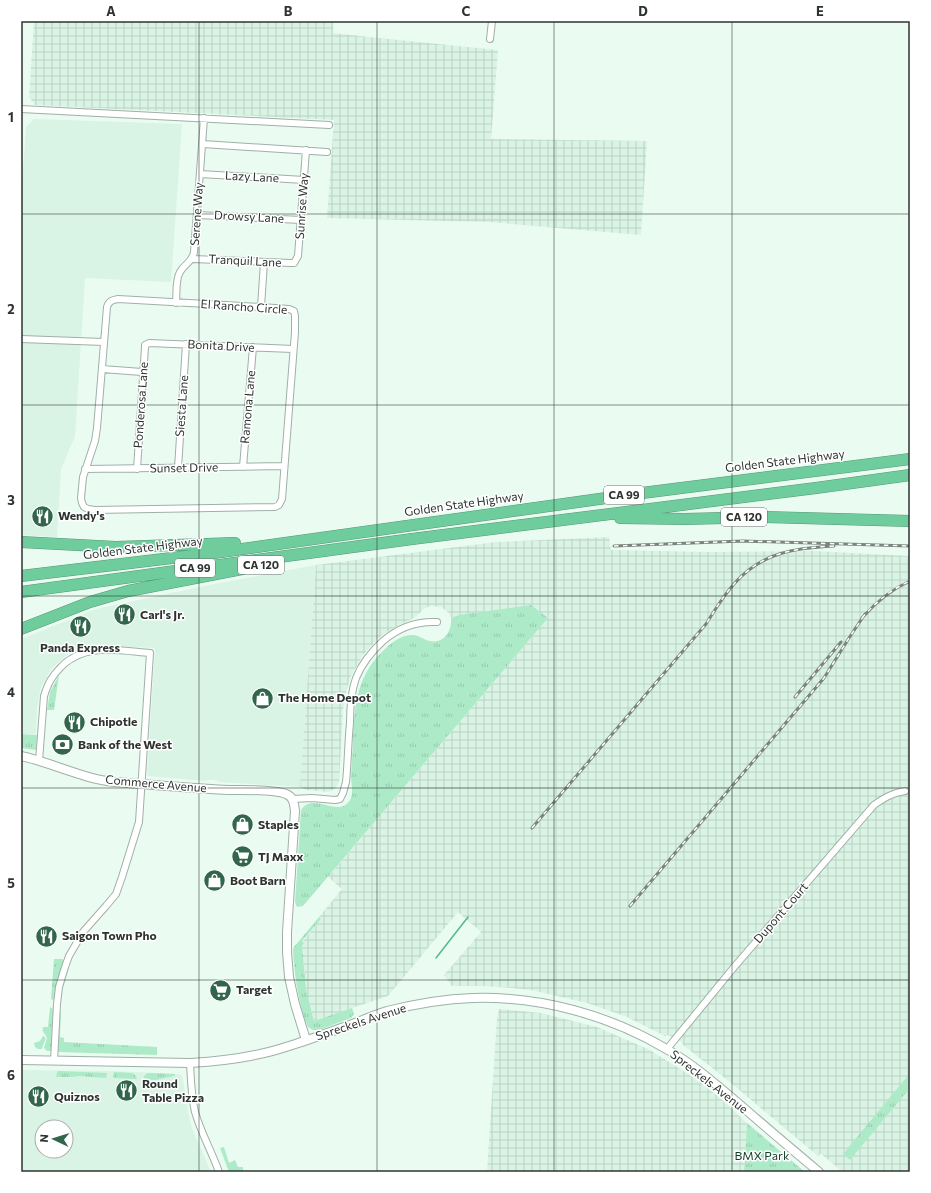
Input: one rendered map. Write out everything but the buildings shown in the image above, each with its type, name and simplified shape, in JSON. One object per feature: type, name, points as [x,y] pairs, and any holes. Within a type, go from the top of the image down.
[{"type":"highway","name":"Golden State Highway","points":[[21,576],[304,540],[642,493],[910,459]]},
{"type":"highway","name":"CA 99","points":[[21,592],[577,517],[910,475]]},
{"type":"highway","name":"CA 120","points":[[577,517],[685,519],[764,517],[910,521]]},
{"type":"highway","name":"CA 120","points":[[21,542],[116,547],[304,540]]},
{"type":"highway","name":"CA 120","points":[[21,629],[90,602],[128,591],[368,545]]},
{"type":"street","points":[[490,39],[492,21]]},
{"type":"street","points":[[21,108],[329,125]]},
{"type":"street","name":"Serene Way","points":[[176,303],[179,274],[193,259],[204,118]]},
{"type":"street","points":[[203,144],[327,152]]},
{"type":"street","name":"Sunrise Way","points":[[296,261],[298,256],[306,150]]},
{"type":"street","name":"Lazy Lane","points":[[200,174],[304,180]]},
{"type":"street","name":"Drowsy Lane","points":[[197,215],[301,220]]},
{"type":"street","name":"Tranquil Lane","points":[[193,259],[291,263],[296,261]]},
{"type":"street","points":[[261,307],[264,262]]},
{"type":"street","name":"El Rancho Circle","points":[[118,299],[176,303],[261,307],[289,309],[294,311],[293,349],[282,499],[279,505],[275,507],[95,510],[88,509],[82,504],[83,476],[95,441],[97,428],[106,307],[111,300],[118,299]]},
{"type":"street","points":[[21,339],[104,342]]},
{"type":"street","name":"Bonita Drive","points":[[149,343],[293,349]]},
{"type":"street","name":"Ponderosa Lane","points":[[137,469],[142,372],[145,347],[149,343]]},
{"type":"street","name":"Siesta Lane","points":[[178,468],[186,344]]},
{"type":"street","name":"Ramona Lane","points":[[243,467],[252,348]]},
{"type":"street","points":[[102,369],[142,372]]},
{"type":"street","name":"Sunset Drive","points":[[85,469],[284,466]]},
{"type":"street","points":[[306,1040],[295,1004],[289,977],[287,952],[295,811],[294,802],[292,799],[340,799],[346,782],[353,688],[365,660],[386,638],[401,629],[426,622],[436,622]]},
{"type":"street","points":[[39,761],[44,696],[53,675],[70,659],[84,653],[98,650],[150,653],[139,822],[116,894],[83,932],[69,956],[65,967],[59,987],[57,1004],[54,1061]]},
{"type":"street","name":"Commerce Avenue","points":[[21,756],[104,780],[212,789],[277,792],[288,795],[292,799]]},
{"type":"street","name":"Dupont Court","points":[[667,1049],[735,966],[874,805],[883,798],[905,790]]},
{"type":"street","name":"Spreckels Avenue","points":[[21,1060],[190,1063],[213,1062],[269,1052],[385,1012],[413,1006],[472,998],[496,998],[532,1002],[559,1006],[592,1015],[629,1029],[667,1049],[715,1083],[819,1172]]},
{"type":"street","points":[[190,1063],[192,1094],[196,1113],[203,1136],[219,1172]]},
{"type":"shaded area","points":[[34,21],[334,21],[333,33],[498,50],[491,139],[647,141],[641,235],[489,222],[327,218],[334,120],[35,105],[29,97]]},
{"type":"shaded area","points":[[34,119],[182,124],[171,282],[85,278],[75,436],[61,469],[57,537],[21,535],[21,198],[26,127]]},
{"type":"shaded area","points":[[609,537],[611,550],[707,552],[814,551],[910,556],[910,1172],[843,1172],[821,1154],[818,1156],[683,1045],[682,1042],[668,1035],[665,1036],[627,1017],[587,1003],[531,990],[481,986],[452,986],[444,975],[481,932],[458,912],[388,996],[314,1021],[306,989],[302,946],[304,943],[302,942],[321,919],[319,917],[342,889],[328,877],[548,618],[460,615],[451,618],[449,613],[441,607],[431,606],[425,608],[414,618],[381,636],[363,655],[350,678],[343,710],[339,782],[334,789],[329,792],[307,790],[300,787],[316,565],[496,542]]},
{"type":"shaded area","points":[[316,565],[300,787],[148,776],[155,648],[94,645],[85,646],[67,655],[52,668],[41,687],[37,708],[36,734],[21,734],[21,639],[96,609],[199,587]]},
{"type":"shaded area","points":[[499,1009],[541,1013],[597,1027],[648,1049],[687,1073],[718,1096],[747,1123],[744,1172],[487,1172],[497,1018]]},
{"type":"shaded area","points":[[21,1070],[112,1071],[179,1074],[183,1079],[192,1128],[211,1172],[21,1172]]},
{"type":"green space","points":[[531,605],[548,618],[303,906],[297,907],[295,902],[301,810],[306,805],[312,803],[339,807],[345,805],[350,800],[352,791],[351,776],[356,702],[366,672],[372,663],[390,644],[406,636],[416,635],[430,641],[444,638],[449,631],[451,618],[459,615]]},
{"type":"green space","points":[[59,675],[54,710],[47,710],[50,692]]},
{"type":"green space","points":[[21,734],[37,735],[36,750],[21,748]]},
{"type":"green space","points":[[319,917],[321,919],[302,941],[304,943],[302,946],[306,989],[314,1021],[352,1008],[354,1014],[351,1018],[319,1030],[313,1030],[308,1027],[305,1021],[300,1003],[295,976],[293,949]]},
{"type":"green space","points":[[54,959],[62,959],[64,962],[53,1000],[51,999]]},
{"type":"green space","points":[[50,1007],[53,1009],[51,1051],[47,1051],[44,1048],[47,1038],[43,1032],[43,1027],[48,1027]]},
{"type":"green space","points":[[61,1011],[60,1037],[64,1038],[64,1042],[157,1047],[157,1055],[57,1052]]},
{"type":"green space","points":[[43,1036],[46,1038],[42,1049],[38,1049],[35,1047],[34,1043],[40,1041]]},
{"type":"green space","points":[[58,1071],[107,1073],[106,1078],[79,1076],[56,1077]]},
{"type":"green space","points":[[114,1072],[132,1073],[137,1079],[113,1078]]},
{"type":"green space","points":[[148,1073],[175,1075],[156,1080],[143,1079]]},
{"type":"green space","points":[[910,1073],[910,1088],[850,1160],[843,1154]]},
{"type":"green space","name":"BMX Park","points":[[747,1123],[805,1172],[744,1172]]},
{"type":"green space","points":[[224,1147],[229,1163],[235,1160],[238,1167],[243,1167],[243,1172],[229,1172],[220,1148]]},
{"type":"waterway","points":[[436,958],[468,917]]},
{"type":"railway","points":[[614,546],[743,541],[910,546]]},
{"type":"railway","points":[[532,828],[706,624],[726,593],[745,573],[768,558],[793,550],[834,546]]},
{"type":"railway","points":[[862,618],[884,597],[896,588],[910,581]]},
{"type":"railway","points":[[630,906],[824,678],[865,614]]},
{"type":"railway","points":[[795,697],[841,642]]},
{"type":"place","name":"Wendy's","points":[[42,516]]},
{"type":"place","name":"Carl's Jr.","points":[[124,615]]},
{"type":"place","name":"Panda Express","points":[[80,627]]},
{"type":"place","name":"The Home Depot","points":[[263,698]]},
{"type":"place","name":"Chipotle","points":[[75,722]]},
{"type":"place","name":"Bank of the West","points":[[62,745]]},
{"type":"place","name":"Staples","points":[[243,825]]},
{"type":"place","name":"TJ Maxx","points":[[242,857]]},
{"type":"place","name":"Boot Barn","points":[[214,881]]},
{"type":"place","name":"Saigon Town Pho","points":[[46,936]]},
{"type":"place","name":"Target","points":[[221,990]]},
{"type":"place","name":"Round Table Pizza","points":[[127,1091]]},
{"type":"place","name":"Quiznos","points":[[39,1097]]}]
